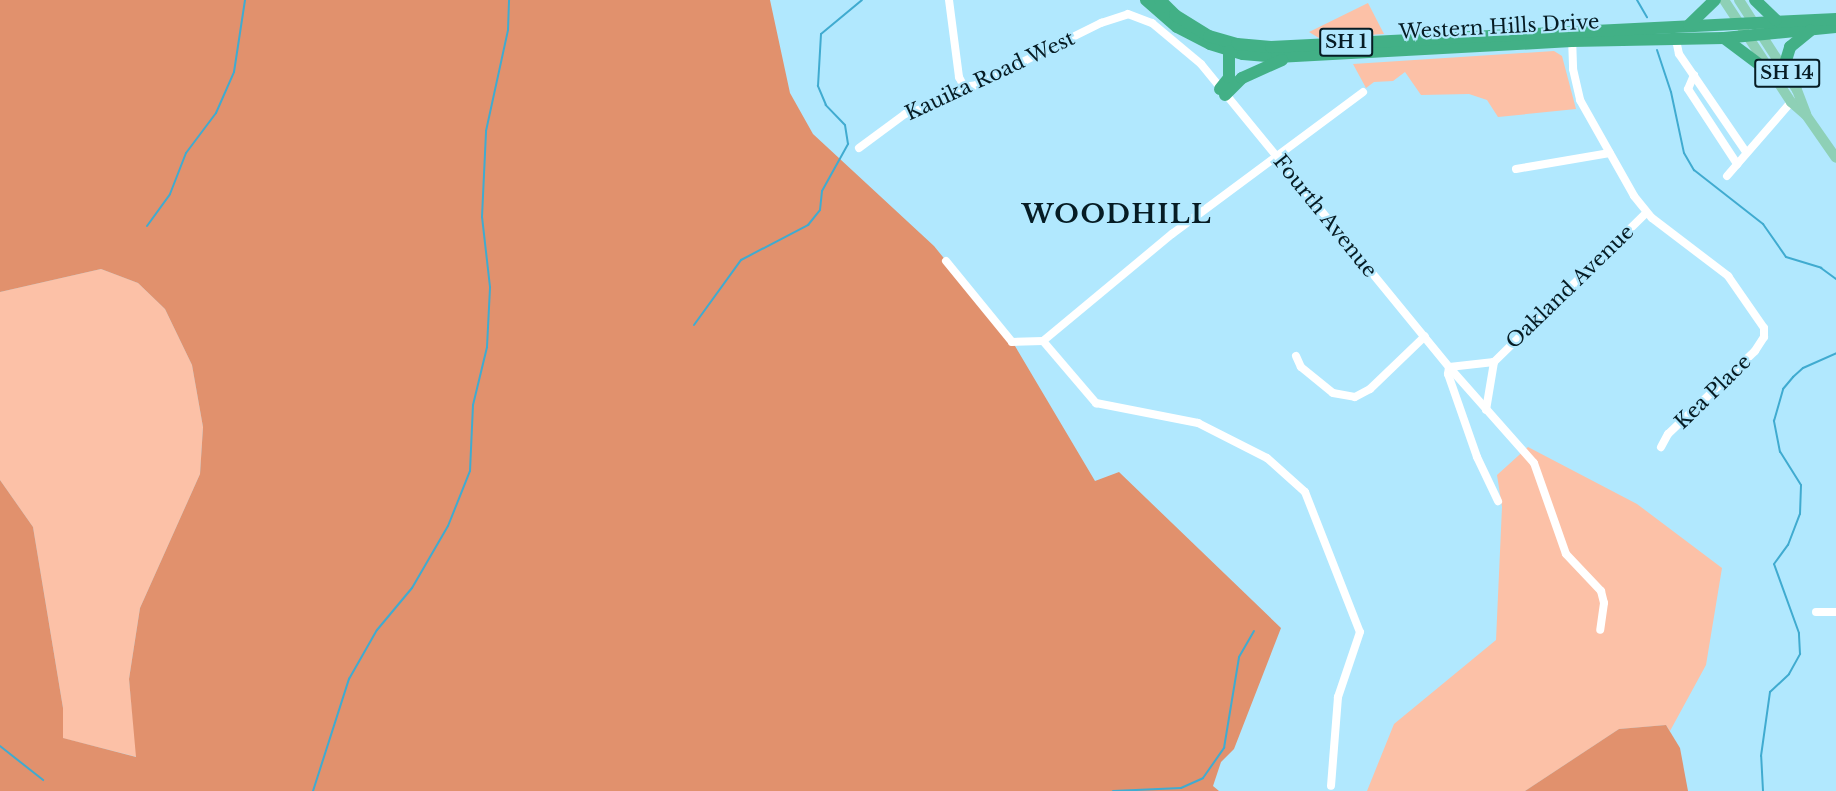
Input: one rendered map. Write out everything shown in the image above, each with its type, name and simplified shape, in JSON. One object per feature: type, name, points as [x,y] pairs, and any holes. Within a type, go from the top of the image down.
[{"type":"highway","name":"Western Hills Drive","points":[[1146,0],[1177,27],[1229,51],[1288,57],[1460,42]]},
{"type":"highway","name":"Western Hills Drive","points":[[1160,0],[1192,27],[1237,44],[1271,47],[1460,42],[1572,36],[1753,21]]},
{"type":"highway","points":[[1688,26],[1714,0]]},
{"type":"highway","points":[[1755,0],[1776,20]]},
{"type":"highway","name":"SH 1","points":[[1753,21],[1836,19]]},
{"type":"highway","name":"SH 1","points":[[1761,34],[1836,27]]},
{"type":"highway","points":[[1784,68],[1790,48],[1811,30]]},
{"type":"highway","name":"Western Hills Drive","points":[[1572,36],[1676,40],[1761,34]]},
{"type":"highway","points":[[1724,38],[1772,74]]},
{"type":"highway","points":[[1223,92],[1230,78],[1229,51]]},
{"type":"highway","points":[[1223,92],[1251,72],[1288,57]]},
{"type":"main road","points":[[1724,0],[1738,23]]},
{"type":"main road","points":[[1739,0],[1753,21]]},
{"type":"main road","name":"SH 14","points":[[1753,21],[1784,68],[1806,115],[1836,159]]},
{"type":"main road","name":"SH 14","points":[[1738,23],[1791,102],[1806,115]]},
{"type":"street","points":[[949,0],[959,77],[964,87]]},
{"type":"street","name":"Kauika Road West","points":[[859,148],[905,114],[947,101],[964,87],[976,86],[1101,23],[1128,15]]},
{"type":"street","name":"Fourth Avenue","points":[[1128,15],[1143,18],[1170,36],[1223,92],[1449,367],[1511,435],[1534,464],[1566,554],[1601,591],[1604,603],[1600,630]]},
{"type":"street","points":[[1572,36],[1576,88],[1610,153],[1646,213]]},
{"type":"street","points":[[1676,40],[1679,54],[1746,152]]},
{"type":"street","points":[[1694,75],[1688,89],[1737,164]]},
{"type":"street","points":[[946,261],[1002,332],[1018,344],[1043,341],[1172,234],[1363,92]]},
{"type":"street","points":[[1727,176],[1791,102]]},
{"type":"street","points":[[1516,169],[1610,153]]},
{"type":"street","name":"Kea Place","points":[[1646,213],[1728,276],[1762,323],[1764,337],[1755,351],[1668,434],[1661,447]]},
{"type":"street","name":"Oakland Avenue","points":[[1486,410],[1494,362],[1646,213]]},
{"type":"street","points":[[1296,356],[1301,367],[1333,393],[1355,397],[1370,389],[1425,336]]},
{"type":"street","points":[[1043,341],[1096,404],[1198,423],[1267,458],[1305,492],[1360,632],[1338,697],[1331,786]]},
{"type":"street","name":"Oakland Avenue","points":[[1449,367],[1494,362]]},
{"type":"street","points":[[1449,367],[1451,388],[1498,501]]},
{"type":"street","points":[[1816,612],[1836,612]]},
{"type":"shaded area","points":[[0,0],[770,0],[790,93],[813,134],[934,246],[1015,346],[1095,481],[1119,472],[1281,628],[1234,749],[1221,762],[1213,786],[1219,791],[0,791],[0,480],[33,527],[63,708],[63,738],[136,757],[129,679],[140,608],[200,474],[203,427],[192,365],[165,309],[138,283],[101,269],[0,292]]},
{"type":"shaded area","points":[[1368,3],[1384,34],[1319,38],[1309,32]]},
{"type":"shaded area","points":[[1554,51],[1562,56],[1576,109],[1498,117],[1487,100],[1469,94],[1421,95],[1405,72],[1393,81],[1374,82],[1366,88],[1353,64]]},
{"type":"shaded area","points":[[101,269],[138,283],[165,309],[192,365],[203,427],[200,474],[140,608],[129,679],[137,757],[62,738],[63,708],[33,527],[0,480],[0,292]]},
{"type":"shaded area","points":[[1528,447],[1637,504],[1722,568],[1706,665],[1670,731],[1666,725],[1619,729],[1525,791],[1367,791],[1394,724],[1496,640],[1502,507],[1497,475]]},
{"type":"shaded area","points":[[1666,725],[1680,748],[1688,791],[1525,791],[1619,729]]},
{"type":"waterway","points":[[147,226],[170,194],[186,153],[216,113],[234,72],[245,0]]},
{"type":"waterway","points":[[313,791],[349,679],[377,630],[412,588],[448,526],[470,471],[473,405],[487,347],[490,287],[482,217],[486,131],[508,30],[509,0]]},
{"type":"waterway","points":[[694,325],[741,260],[808,225],[820,210],[822,191],[848,144],[845,125],[826,105],[818,86],[821,34],[862,0]]},
{"type":"waterway","points":[[1637,0],[1647,17]]},
{"type":"waterway","points":[[1657,50],[1671,92],[1684,153],[1694,170],[1763,224],[1786,257],[1821,268],[1836,279]]},
{"type":"waterway","points":[[1763,791],[1761,756],[1770,692],[1789,674],[1800,654],[1799,633],[1774,564],[1788,545],[1800,514],[1801,485],[1780,452],[1774,421],[1783,389],[1793,377],[1803,368],[1836,353]]},
{"type":"waterway","points":[[1113,791],[1181,788],[1203,778],[1224,748],[1239,657],[1254,631]]},
{"type":"waterway","points":[[0,746],[43,780]]},
{"type":"district","name":"WOODHILL","points":[[1117,215]]}]
